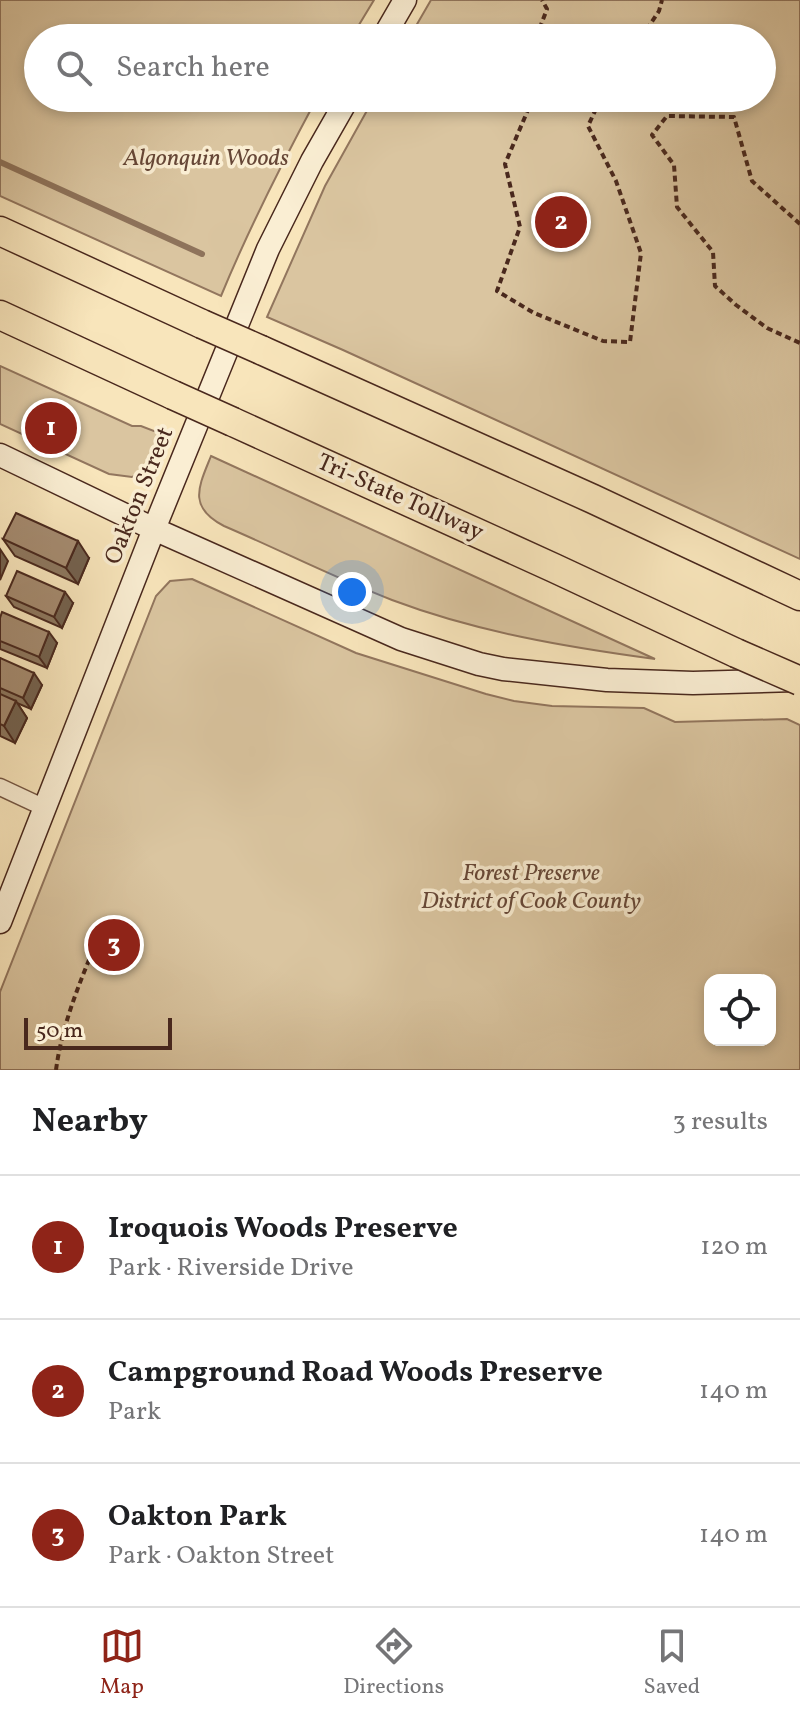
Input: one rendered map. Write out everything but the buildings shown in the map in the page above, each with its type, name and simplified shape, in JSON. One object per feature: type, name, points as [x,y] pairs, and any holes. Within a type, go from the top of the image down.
[{"type":"highway","points":[[0,231],[800,596]]},
{"type":"highway","name":"Tri-State Tollway","points":[[0,315],[800,680]]},
{"type":"main road","points":[[391,24],[405,0]]},
{"type":"main road","name":"Oakton Street","points":[[0,922],[268,249],[340,112]]},
{"type":"main road","points":[[0,455],[154,529],[401,639],[479,664],[622,680],[693,683],[800,680]]},
{"type":"street","points":[[0,787],[45,808]]},
{"type":"path","points":[[541,24],[547,9],[542,0]]},
{"type":"path","points":[[650,24],[662,0]]},
{"type":"path","points":[[527,112],[505,164],[520,227],[497,291],[534,313],[603,341],[630,342],[641,253],[616,181],[588,126],[594,112]]},
{"type":"path","points":[[800,224],[752,181],[734,117],[667,116],[652,135],[674,165],[677,207],[713,252],[715,286],[767,328],[800,343]]},
{"type":"path","points":[[56,1070],[59,1047],[74,996],[106,919]]},
{"type":"green space","name":"Algonquin Woods","points":[[0,0],[374,0],[359,24],[24,24],[24,112],[310,112],[266,196],[221,296],[0,196]]},
{"type":"green space","points":[[431,0],[800,0],[800,559],[267,317],[325,186],[366,112],[776,112],[776,24],[417,24]]},
{"type":"green space","points":[[0,366],[132,426],[141,426],[167,436],[156,461],[145,472],[132,477],[109,474],[0,424]]},
{"type":"green space","points":[[211,456],[655,659],[522,637],[456,621],[350,583],[224,526],[212,519],[200,503],[200,486]]},
{"type":"green space","name":"Forest Preserve District of Cook County","points":[[192,579],[356,653],[514,701],[552,706],[644,708],[675,722],[787,719],[800,725],[800,1070],[0,1070],[0,992],[156,596],[170,581]]},
{"type":"waterway","points":[[0,162],[202,254]]},
{"type":"place","name":"Campground Road Woods Preserve","points":[[561,222]]},
{"type":"place","name":"Iroquois Woods Preserve","points":[[51,428]]},
{"type":"place","name":"Oakton Park","points":[[114,945]]}]
